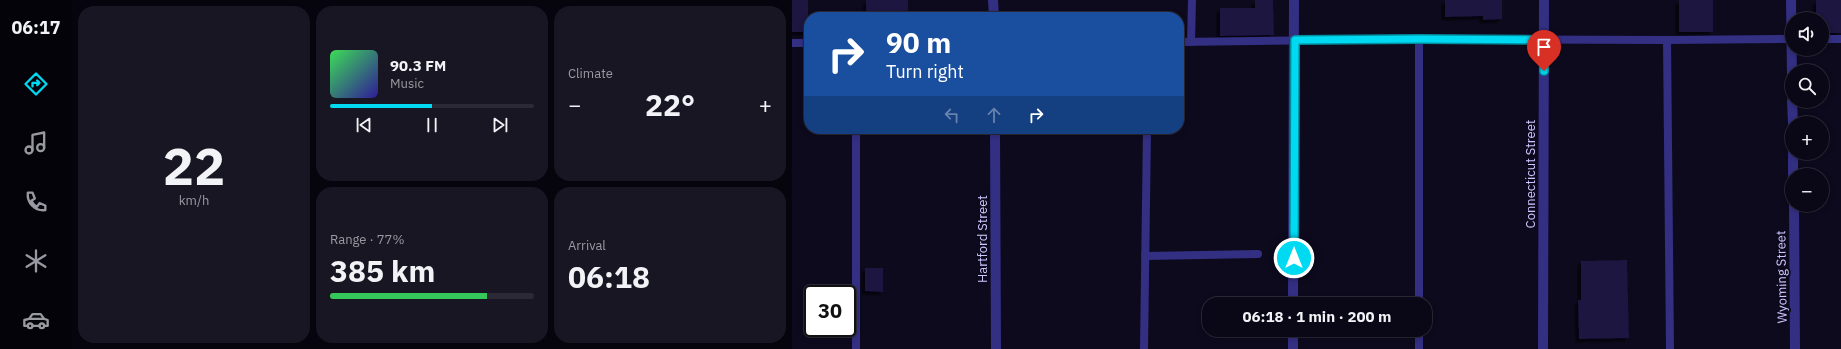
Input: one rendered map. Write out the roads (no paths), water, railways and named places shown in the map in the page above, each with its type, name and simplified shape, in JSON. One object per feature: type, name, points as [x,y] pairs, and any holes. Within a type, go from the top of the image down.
[{"type":"street","points":[[993,0],[994,12]]},
{"type":"street","points":[[1293,297],[1294,0]]},
{"type":"street","name":"Connecticut Street","points":[[1543,349],[1544,0]]},
{"type":"street","points":[[1791,0],[1791,12]]},
{"type":"street","name":"Hartford Street","points":[[995,134],[996,349]]},
{"type":"street","name":"Wyoming Street","points":[[1794,212],[1795,349]]},
{"type":"street","points":[[1293,337],[1293,349]]},
{"type":"lane","points":[[1191,42],[1192,0]]},
{"type":"lane","points":[[1184,42],[1419,39],[1785,39]]},
{"type":"lane","points":[[1419,39],[1419,297]]},
{"type":"lane","points":[[1829,39],[1841,39]]},
{"type":"lane","points":[[1667,40],[1670,349]]},
{"type":"lane","points":[[792,43],[804,43]]},
{"type":"lane","points":[[856,134],[856,349]]},
{"type":"lane","points":[[1144,349],[1147,134]]},
{"type":"lane","points":[[1145,256],[1258,254]]},
{"type":"lane","points":[[1419,337],[1419,349]]}]
